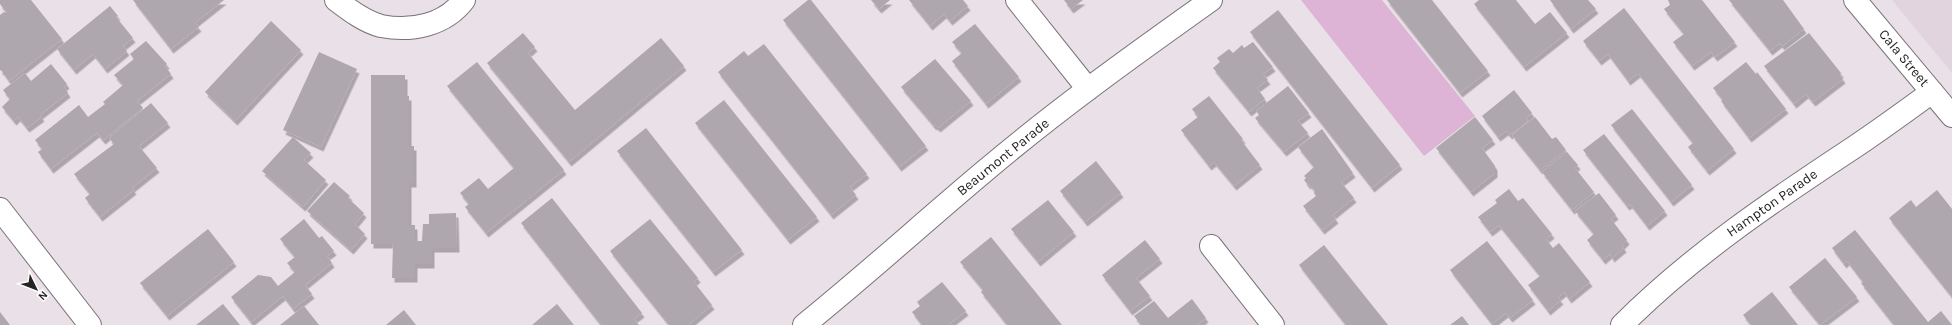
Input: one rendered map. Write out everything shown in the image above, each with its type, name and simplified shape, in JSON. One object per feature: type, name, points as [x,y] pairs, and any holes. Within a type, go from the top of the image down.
[{"type":"street","points":[[336,0],[357,15],[380,26],[414,27],[433,23],[456,10],[464,0]]},
{"type":"street","points":[[1018,0],[1088,89]]},
{"type":"street","name":"Beaumont Parade","points":[[804,325],[851,287],[987,169],[1088,89],[1211,0]]},
{"type":"street","name":"Cala Street","points":[[1856,0],[1952,116]]},
{"type":"street","name":"Hampton Parade","points":[[1622,325],[1668,281],[1718,241],[1779,196],[1854,147],[1932,92]]},
{"type":"street","points":[[0,209],[90,325]]},
{"type":"street","points":[[1211,246],[1273,325]]},
{"type":"shaded area","points":[[1301,0],[1382,0],[1475,116],[1424,156]]},
{"type":"shaded area","points":[[1892,0],[1952,0],[1952,73]]},
{"type":"building","points":[[0,0],[31,0],[62,39],[9,81],[1,70],[0,71],[0,15],[4,12],[7,13],[0,4]]},
{"type":"building","points":[[133,0],[224,0],[195,23],[199,27],[171,49]]},
{"type":"building","points":[[808,0],[811,0],[926,146],[899,167],[783,20]]},
{"type":"building","points":[[871,0],[890,0],[879,9]]},
{"type":"building","points":[[909,0],[963,0],[968,6],[950,21],[944,14],[930,26]]},
{"type":"building","points":[[1064,0],[1083,0],[1071,9]]},
{"type":"building","points":[[1387,0],[1432,0],[1488,71],[1460,93]]},
{"type":"building","points":[[1479,0],[1516,0],[1535,24],[1550,12],[1567,33],[1524,67],[1474,4]]},
{"type":"building","points":[[1550,0],[1588,0],[1596,9],[1571,29]]},
{"type":"building","points":[[1668,0],[1702,0],[1735,42],[1715,57],[1711,52],[1692,66],[1673,42],[1684,34],[1664,9],[1670,5]]},
{"type":"building","points":[[1729,0],[1783,0],[1804,29],[1782,46],[1780,43],[1770,51]]},
{"type":"building","points":[[110,6],[118,16],[116,17],[133,38],[123,46],[127,51],[105,69],[93,54],[74,70],[57,49]]},
{"type":"building","points":[[1624,8],[1734,149],[1707,171],[1688,147],[1693,143],[1638,73],[1628,81],[1608,54],[1599,61],[1583,41]]},
{"type":"building","points":[[1278,10],[1400,165],[1372,188],[1250,32]]},
{"type":"building","points":[[271,21],[301,50],[235,121],[205,92]]},
{"type":"building","points":[[975,24],[1019,77],[986,104],[952,61],[962,53],[952,42]]},
{"type":"building","points":[[523,33],[535,47],[528,53],[575,110],[661,38],[684,66],[569,162],[487,63]]},
{"type":"building","points":[[1809,33],[1841,73],[1840,75],[1843,79],[1813,102],[1806,94],[1794,104],[1764,66]]},
{"type":"building","points":[[146,41],[167,64],[165,66],[171,74],[137,101],[143,108],[103,140],[97,133],[51,169],[38,152],[42,149],[35,140],[79,105],[88,117],[105,104],[103,102],[123,85],[114,75],[134,59],[130,54]]},
{"type":"building","points":[[1253,42],[1273,67],[1263,74],[1268,80],[1257,88],[1265,99],[1249,112],[1213,68],[1220,62],[1217,58],[1229,49],[1233,53],[1242,45],[1244,48]]},
{"type":"building","points":[[764,44],[867,174],[850,187],[856,195],[831,215],[718,72],[744,51],[748,56]]},
{"type":"building","points":[[319,52],[357,69],[321,147],[283,130]]},
{"type":"building","points":[[935,59],[971,101],[938,128],[935,125],[934,126],[901,87]]},
{"type":"building","points":[[477,62],[564,170],[486,233],[465,207],[469,204],[460,193],[479,178],[488,189],[514,168],[447,86]]},
{"type":"building","points":[[1746,62],[1756,74],[1757,72],[1786,109],[1749,138],[1713,88]]},
{"type":"building","points":[[51,64],[67,84],[64,87],[68,93],[40,115],[42,117],[27,128],[18,117],[14,121],[2,107],[10,99],[3,90],[25,73],[31,81]]},
{"type":"building","points":[[371,75],[405,75],[405,96],[409,96],[409,146],[414,146],[414,183],[409,183],[409,225],[415,225],[415,241],[422,241],[423,224],[429,224],[429,214],[456,213],[457,248],[432,248],[432,264],[415,264],[415,278],[392,278],[393,244],[371,244]]},
{"type":"building","points":[[1288,86],[1309,113],[1298,121],[1308,133],[1284,152],[1255,118],[1259,115],[1256,111]]},
{"type":"building","points":[[1514,90],[1532,113],[1526,118],[1528,121],[1510,135],[1506,131],[1498,137],[1482,116]]},
{"type":"building","points":[[1209,96],[1243,139],[1241,140],[1260,165],[1234,186],[1214,162],[1209,166],[1181,130],[1198,117],[1192,109]]},
{"type":"building","points":[[724,100],[817,217],[788,240],[695,123]]},
{"type":"building","points":[[151,103],[168,123],[139,146],[157,168],[132,188],[134,190],[100,217],[85,198],[90,194],[74,174],[114,144],[109,138]]},
{"type":"building","points":[[1632,109],[1692,185],[1671,202],[1611,125]]},
{"type":"building","points":[[1475,117],[1493,140],[1482,148],[1495,166],[1495,173],[1471,192],[1436,148]]},
{"type":"building","points":[[1535,117],[1552,139],[1556,137],[1566,150],[1540,170],[1512,135]]},
{"type":"building","points":[[646,128],[742,250],[713,272],[617,151]]},
{"type":"building","points":[[1322,129],[1353,173],[1341,182],[1354,198],[1333,215],[1336,219],[1322,230],[1303,206],[1316,196],[1314,193],[1315,191],[1304,180],[1306,178],[1304,176],[1314,167],[1298,147]]},
{"type":"building","points":[[1604,134],[1665,211],[1647,226],[1630,204],[1627,206],[1583,150]]},
{"type":"building","points":[[293,137],[311,153],[304,160],[326,180],[303,207],[262,171]]},
{"type":"building","points":[[1567,152],[1578,165],[1575,168],[1594,192],[1572,210],[1542,172]]},
{"type":"building","points":[[1096,161],[1121,193],[1085,222],[1060,191]]},
{"type":"building","points":[[334,182],[350,196],[348,198],[364,213],[355,224],[365,234],[351,250],[307,211]]},
{"type":"building","points":[[1509,189],[1518,201],[1523,198],[1552,234],[1546,239],[1553,248],[1559,243],[1590,282],[1569,299],[1564,292],[1558,297],[1561,300],[1548,311],[1528,285],[1540,276],[1499,225],[1490,232],[1478,217],[1497,203],[1495,200]]},
{"type":"building","points":[[1937,190],[1952,209],[1952,297],[1889,218],[1911,200],[1916,207]]},
{"type":"building","points":[[1599,193],[1616,215],[1611,219],[1627,240],[1622,245],[1624,248],[1612,258],[1610,254],[1603,260],[1587,240],[1594,234],[1575,211]]},
{"type":"building","points":[[552,198],[642,313],[634,319],[639,325],[601,325],[521,223]]},
{"type":"building","points":[[1048,200],[1074,232],[1038,262],[1011,229]]},
{"type":"building","points":[[304,219],[319,238],[322,236],[334,251],[327,256],[332,263],[305,285],[312,294],[293,309],[283,296],[251,322],[231,297],[258,275],[271,277],[278,286],[295,272],[287,263],[295,257],[280,239]]},
{"type":"building","points":[[650,219],[698,278],[694,282],[712,305],[688,325],[669,325],[610,251]]},
{"type":"building","points":[[208,229],[234,262],[167,316],[140,283]]},
{"type":"building","points":[[1855,230],[1928,322],[1941,311],[1952,325],[1894,325],[1861,283],[1863,282],[1847,261],[1844,264],[1832,248]]},
{"type":"building","points":[[991,237],[1062,325],[1007,325],[981,292],[983,290],[960,262]]},
{"type":"building","points":[[1145,240],[1160,259],[1136,278],[1150,296],[1130,311],[1102,275]]},
{"type":"building","points":[[1487,241],[1533,300],[1510,318],[1506,313],[1492,324],[1450,270]]},
{"type":"building","points":[[1324,245],[1388,325],[1346,325],[1299,265]]},
{"type":"building","points":[[1825,258],[1857,297],[1820,325],[1789,287]]},
{"type":"building","points":[[942,282],[966,311],[948,325],[922,325],[912,312],[920,306],[917,302]]},
{"type":"building","points":[[1772,292],[1798,325],[1751,325],[1743,315]]},
{"type":"building","points":[[1192,299],[1206,318],[1197,325],[1141,325],[1134,316],[1154,301],[1168,318]]},
{"type":"building","points":[[223,304],[240,325],[196,325]]},
{"type":"building","points":[[557,304],[574,325],[532,325]]},
{"type":"building","points":[[304,306],[319,325],[280,325]]},
{"type":"building","points":[[404,310],[416,325],[386,325]]},
{"type":"building","points":[[0,312],[10,325],[0,325]]},
{"type":"building","points":[[1462,316],[1469,325],[1450,325]]}]
